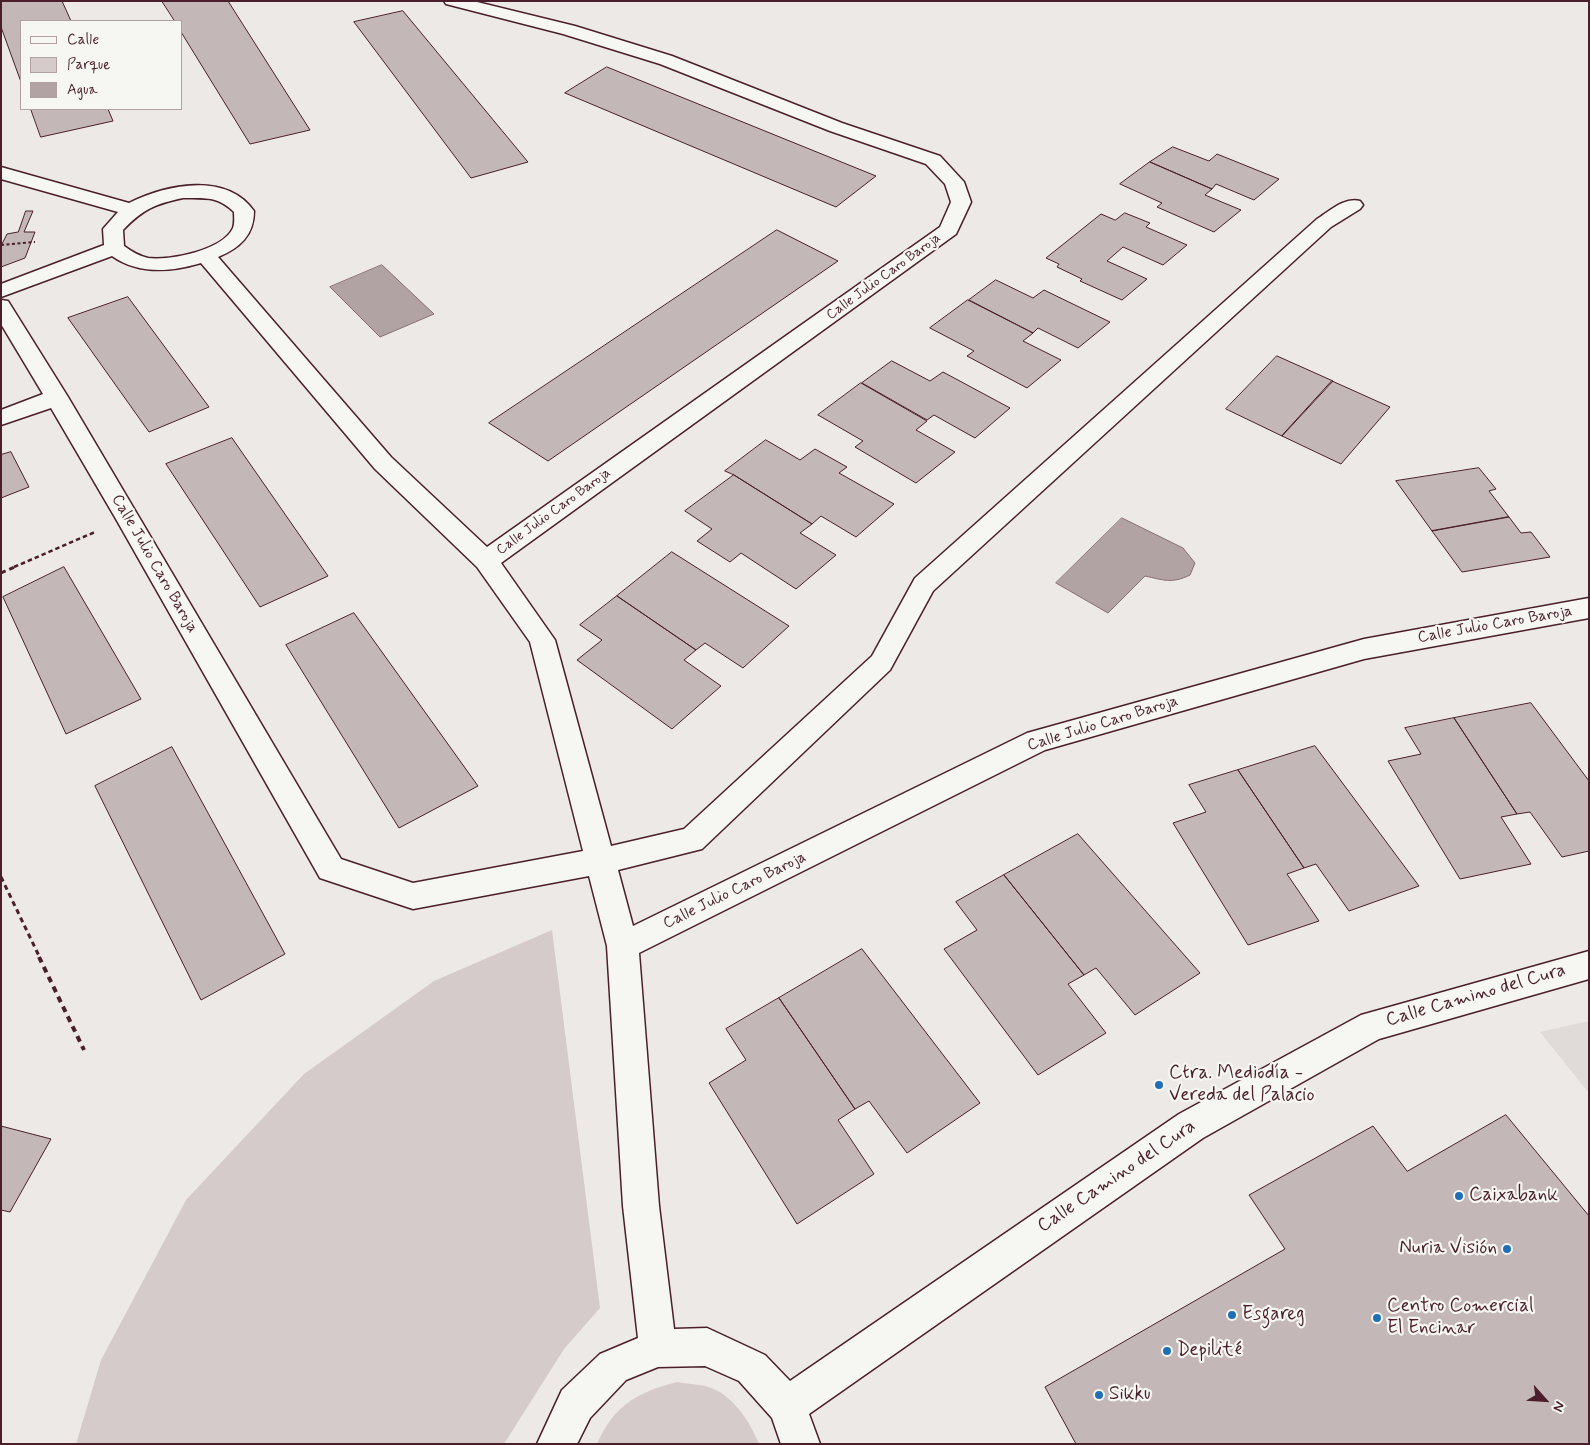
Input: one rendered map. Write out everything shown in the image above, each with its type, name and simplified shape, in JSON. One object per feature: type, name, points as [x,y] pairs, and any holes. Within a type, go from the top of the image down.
[{"type":"street","name":"Calle Julio Caro Baroja","points":[[452,1],[569,30],[666,60],[836,127],[933,160],[954,182],[961,202],[949,230],[486,561]]},
{"type":"street","points":[[1,173],[130,210]]},
{"type":"street","points":[[183,192],[210,192],[232,199],[244,211],[243,227],[229,243],[206,256],[178,264],[150,265],[128,259],[114,248],[113,229],[130,210],[155,198],[183,192]]},
{"type":"street","name":"Calle Julio Caro Baroja","points":[[1,306],[128,518],[331,869],[413,896],[600,861],[692,840],[881,663],[924,584],[1324,223],[1353,205]]},
{"type":"street","points":[[1,290],[114,248]]},
{"type":"street","name":"Calle Julio Caro Baroja","points":[[206,256],[383,463],[486,561],[542,640],[623,946],[641,1206],[658,1348]]},
{"type":"street","points":[[1,418],[57,397]]},
{"type":"street","name":"Calle Julio Caro Baroja","points":[[623,946],[1038,741],[1364,649],[1589,608]]},
{"type":"street","name":"Calle Camino del Cura","points":[[788,1406],[1191,1126],[1372,1026],[1589,965]]},
{"type":"street","points":[[556,1444],[576,1404],[613,1367],[658,1348],[708,1347],[752,1368],[788,1406],[801,1444]]},
{"type":"path","points":[[1,573],[128,518]]},
{"type":"path","points":[[1,877],[84,1050]]},
{"type":"shaded area","points":[[1589,1021],[1589,1093],[1540,1032]]},
{"type":"green space","points":[[552,930],[600,1308],[564,1349],[504,1444],[76,1444],[101,1360],[186,1200],[304,1074],[434,981]]},
{"type":"green space","points":[[677,1382],[705,1386],[723,1394],[745,1417],[759,1444],[597,1444],[611,1419],[629,1402],[650,1390]]},
{"type":"water","points":[[382,265],[434,314],[380,337],[330,287]]},
{"type":"water","points":[[1122,518],[1183,548],[1195,563],[1190,575],[1178,580],[1157,579],[1145,576],[1108,613],[1056,583]]},
{"type":"building","points":[[1,1],[62,1],[71,20],[20,20],[20,79],[1,27]]},
{"type":"building","points":[[162,1],[228,1],[310,130],[250,144],[182,34],[182,20],[174,20]]},
{"type":"building","points":[[403,11],[528,162],[471,178],[354,22]]},
{"type":"building","points":[[607,67],[876,176],[836,207],[565,93]]},
{"type":"building","points":[[31,110],[108,110],[113,121],[41,137]]},
{"type":"building","points":[[1173,147],[1209,161],[1217,154],[1279,179],[1254,200],[1216,184],[1212,189],[1150,162]]},
{"type":"building","points":[[1150,162],[1212,189],[1205,195],[1241,210],[1214,232],[1157,207],[1162,203],[1120,184]]},
{"type":"building","points":[[26,211],[33,211],[24,232],[35,232],[25,258],[1,267],[1,246],[7,234],[18,232]]},
{"type":"building","points":[[1125,213],[1150,223],[1146,227],[1187,245],[1163,265],[1123,247],[1107,261],[1147,279],[1122,300],[1080,281],[1082,279],[1057,267],[1059,264],[1046,258],[1101,214],[1115,220]]},
{"type":"building","points":[[777,230],[838,261],[548,461],[489,423]]},
{"type":"building","points":[[996,280],[1033,298],[1044,290],[1110,322],[1078,348],[1038,328],[1033,333],[969,300]]},
{"type":"building","points":[[128,297],[209,407],[149,432],[68,318]]},
{"type":"building","points":[[968,300],[1033,333],[1023,341],[1061,360],[1027,388],[967,356],[974,351],[930,328]]},
{"type":"building","points":[[1277,356],[1333,381],[1282,436],[1226,409]]},
{"type":"building","points":[[892,361],[930,381],[943,372],[1010,408],[975,438],[934,415],[927,420],[862,383]]},
{"type":"building","points":[[1332,381],[1390,407],[1341,464],[1282,436]]},
{"type":"building","points":[[861,383],[927,421],[916,430],[955,452],[916,483],[855,447],[863,441],[818,415]]},
{"type":"building","points":[[232,438],[328,576],[260,607],[166,464]]},
{"type":"building","points":[[766,440],[800,460],[815,449],[847,467],[839,473],[894,504],[856,537],[821,516],[812,524],[725,471]]},
{"type":"building","points":[[11,452],[29,487],[1,498],[1,455]]},
{"type":"building","points":[[1479,468],[1496,489],[1489,491],[1509,517],[1432,531],[1396,481]]},
{"type":"building","points":[[734,475],[812,524],[800,533],[836,555],[796,589],[741,553],[730,562],[697,541],[712,529],[685,511]]},
{"type":"building","points":[[1509,517],[1521,533],[1531,532],[1550,557],[1462,572],[1432,531]]},
{"type":"building","points":[[672,552],[789,626],[743,668],[705,643],[696,650],[617,596]]},
{"type":"building","points":[[64,567],[141,699],[66,734],[3,597]]},
{"type":"building","points":[[617,596],[696,650],[684,660],[721,686],[672,729],[577,660],[602,640],[580,625]]},
{"type":"building","points":[[354,613],[478,786],[399,828],[286,645]]},
{"type":"building","points":[[1531,703],[1589,781],[1589,851],[1562,857],[1530,812],[1517,814],[1454,718]]},
{"type":"building","points":[[1454,718],[1517,814],[1501,817],[1531,864],[1460,879],[1388,761],[1421,754],[1405,728]]},
{"type":"building","points":[[1315,746],[1419,886],[1349,911],[1316,864],[1304,868],[1238,770]]},
{"type":"building","points":[[172,747],[285,954],[201,1000],[95,786]]},
{"type":"building","points":[[1238,770],[1304,868],[1287,874],[1319,921],[1248,945],[1173,823],[1206,812],[1189,785]]},
{"type":"building","points":[[1078,834],[1200,973],[1135,1015],[1096,968],[1084,975],[1004,875]]},
{"type":"building","points":[[1004,875],[1084,975],[1068,984],[1106,1033],[1038,1075],[944,949],[977,930],[956,902]]},
{"type":"building","points":[[862,949],[980,1103],[907,1153],[869,1101],[855,1109],[779,998]]},
{"type":"building","points":[[779,998],[855,1109],[838,1120],[874,1174],[797,1224],[709,1083],[746,1060],[726,1029]]},
{"type":"building","name":"Centro Comercial El Encinar","points":[[1506,1115],[1589,1216],[1589,1444],[1076,1444],[1045,1387],[1285,1249],[1249,1195],[1373,1126],[1407,1171]]},
{"type":"building","points":[[1,1126],[51,1139],[10,1212],[1,1210]]},
{"type":"place","name":"Ctra. Mediodía - Vereda del Palacio","points":[[1159,1085]]},
{"type":"place","name":"Caixabank","points":[[1459,1196]]},
{"type":"place","name":"Nuria Visión","points":[[1507,1249]]},
{"type":"place","name":"Esgareg","points":[[1232,1315]]},
{"type":"place","name":"Centro Comercial El Encinar","points":[[1377,1318]]},
{"type":"place","name":"Depilité","points":[[1167,1351]]},
{"type":"place","name":"Sikku","points":[[1099,1395]]}]
